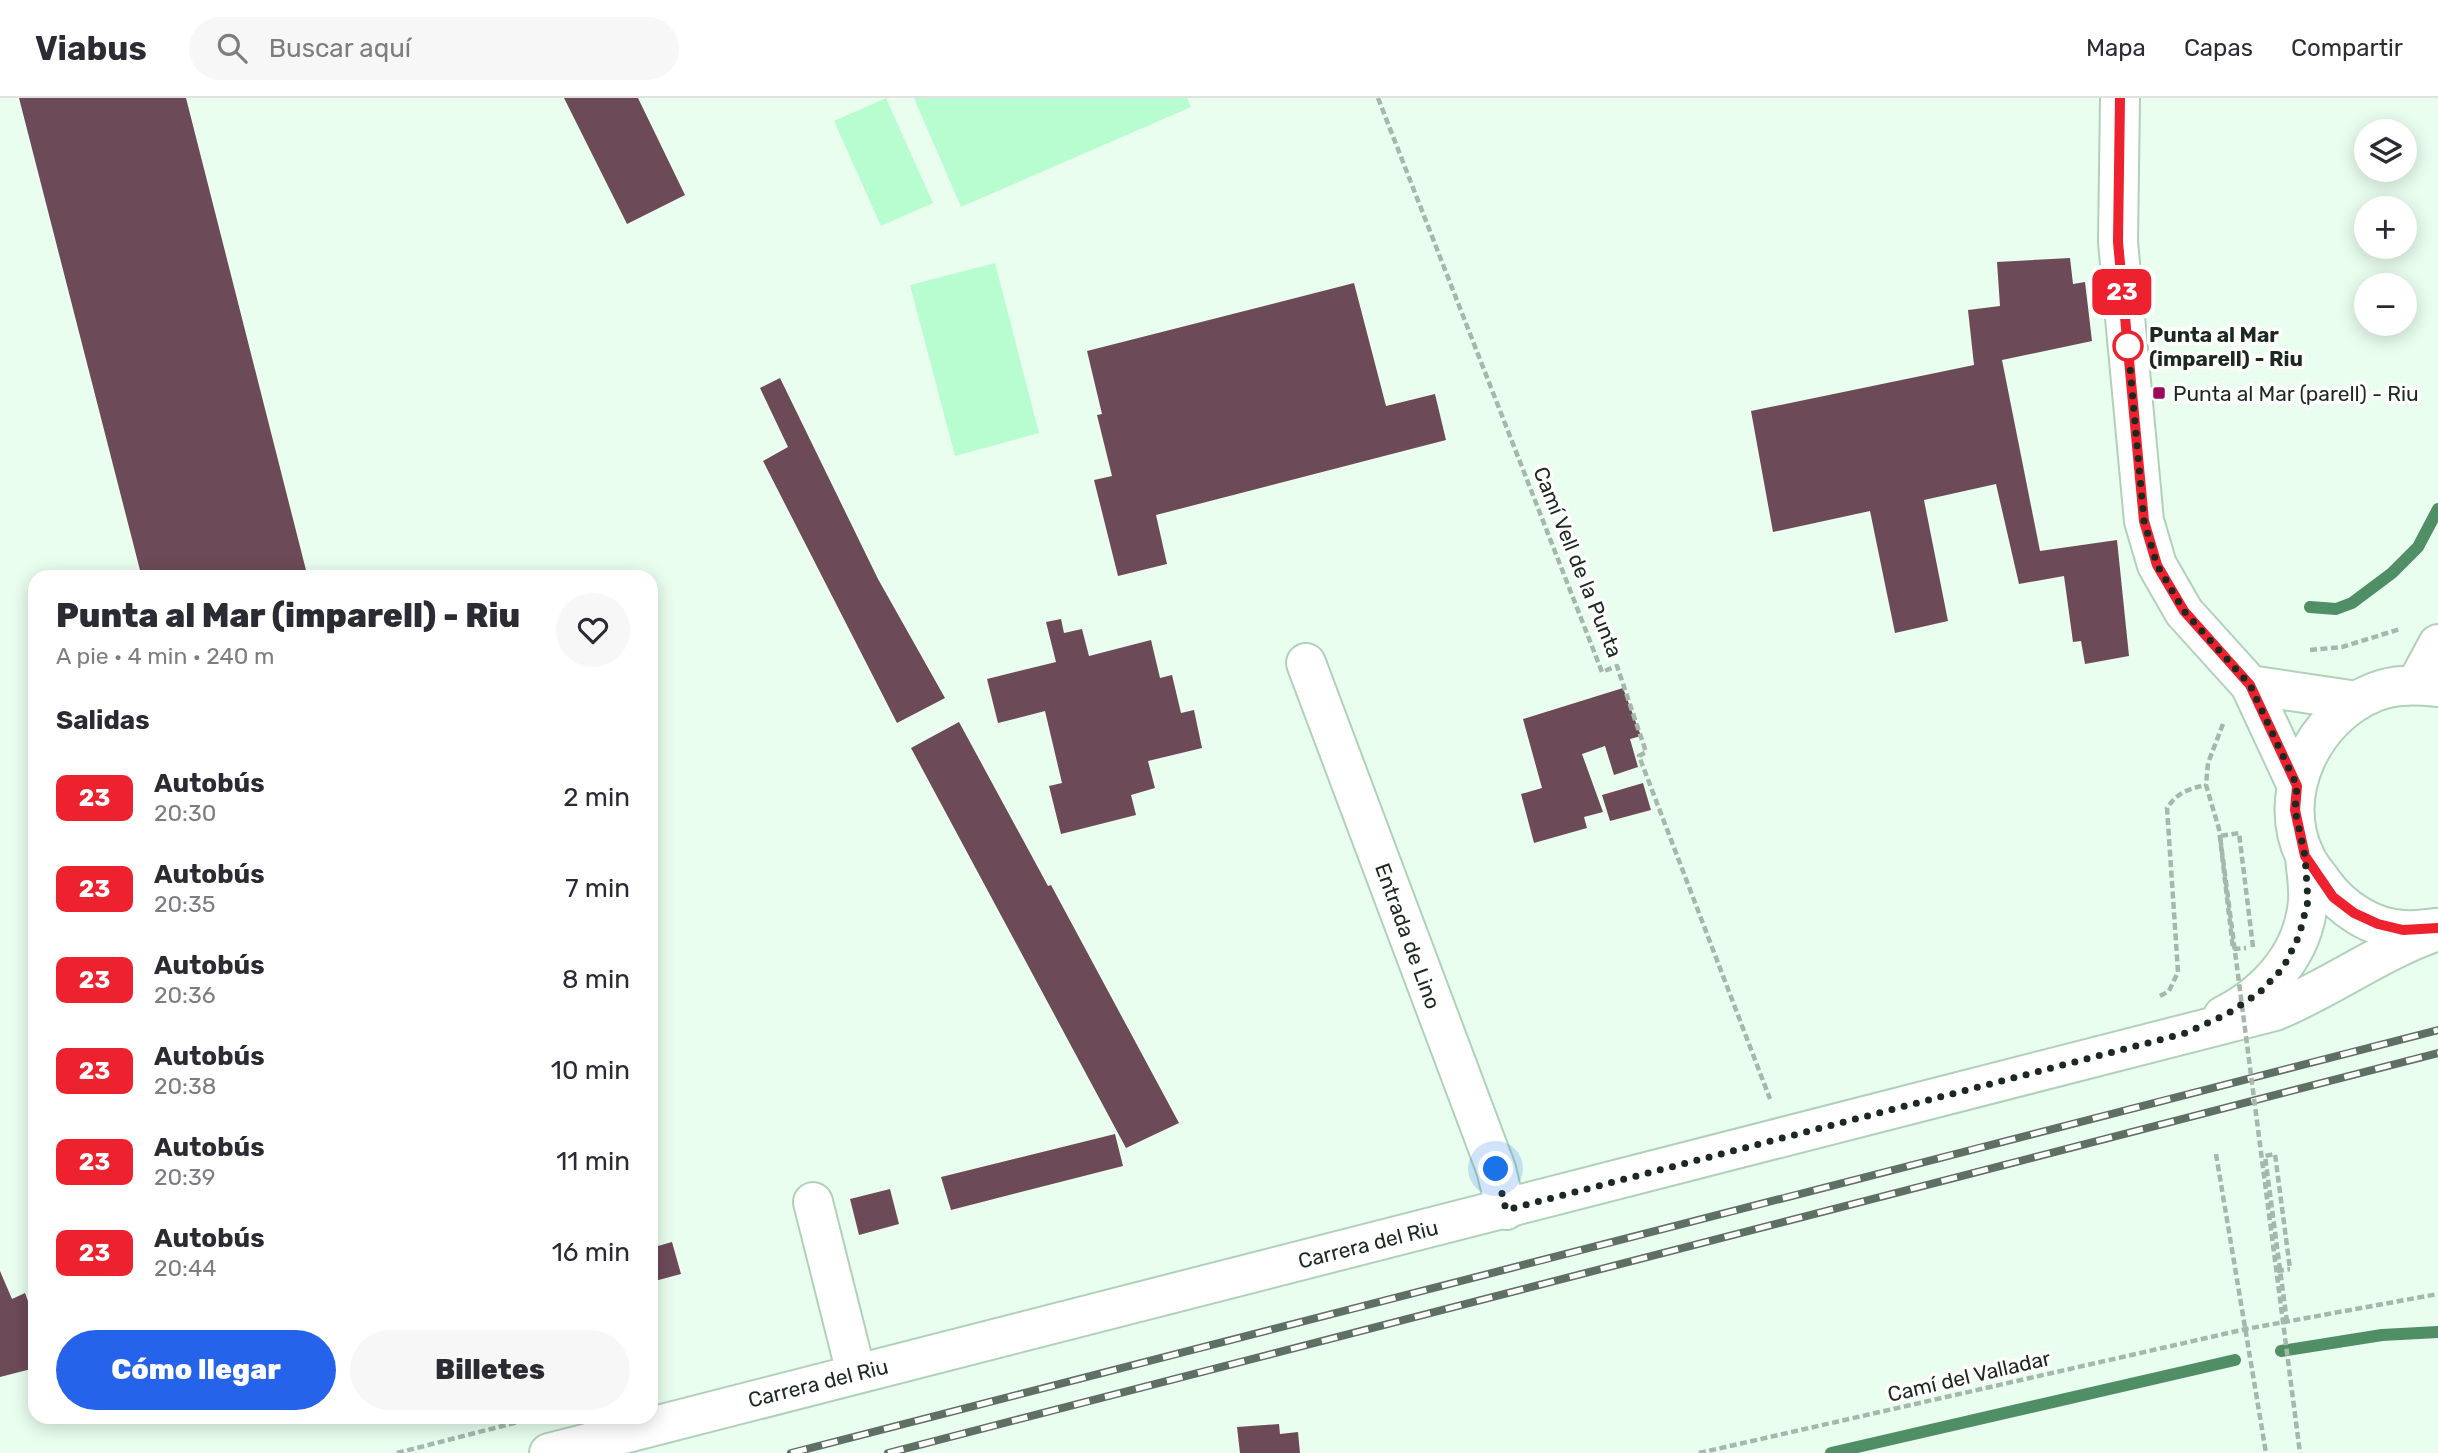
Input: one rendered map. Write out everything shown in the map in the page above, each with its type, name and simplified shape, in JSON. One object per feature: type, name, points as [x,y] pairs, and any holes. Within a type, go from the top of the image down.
[{"type":"street","points":[[2120,98],[2118,242],[2144,521],[2157,565],[2184,611],[2250,685],[2297,786]]},
{"type":"street","points":[[2422,636],[2427,686],[2376,692],[2335,716],[2318,737],[2305,760],[2297,786],[2295,810],[2305,856],[2333,897],[2354,913],[2378,924],[2403,930],[2438,929]]},
{"type":"street","name":"Entrada de Lino","points":[[1306,663],[1496,1169],[1506,1210]]},
{"type":"street","points":[[2250,685],[2357,701]]},
{"type":"street","name":"Carrera del Riu","points":[[2186,1033],[2227,1014],[2259,993],[2283,968],[2299,936],[2308,901],[2305,856]]},
{"type":"street","name":"Carrera del Riu","points":[[549,1453],[2275,1011],[2310,997],[2401,946],[2438,929]]},
{"type":"street","points":[[813,1202],[856,1373]]},
{"type":"path","name":"Camí Vell de la Punta","points":[[1378,98],[1602,672],[1617,666],[1646,752],[1639,756],[1770,1100]]},
{"type":"path","points":[[2297,652],[2422,636]]},
{"type":"path","points":[[2224,719],[2208,763],[2206,785],[2218,829],[2233,949],[2243,948],[2253,947],[2239,833],[2220,836],[2233,931],[2234,944],[2236,958],[2240,985],[2273,1244],[2301,1453]]},
{"type":"path","points":[[2216,1154],[2266,1453]]},
{"type":"path","points":[[2277,1271],[2290,1269],[2275,1154],[2265,1156],[2270,1198],[2280,1267],[2281,1281],[2287,1322]]},
{"type":"path","name":"Camí del Valladar","points":[[1699,1453],[2246,1329],[2438,1294]]},
{"type":"path","points":[[397,1453],[512,1424]]},
{"type":"green space","points":[[886,98],[933,203],[881,226],[834,121]]},
{"type":"green space","points":[[914,98],[1187,98],[1191,107],[961,207]]},
{"type":"green space","points":[[995,263],[1039,433],[955,456],[910,285]]},
{"type":"building","points":[[19,98],[186,98],[306,570],[140,570]]},
{"type":"building","points":[[564,98],[638,98],[685,195],[627,224]]},
{"type":"building","points":[[2070,258],[2073,284],[2085,282],[2092,341],[2002,360],[2040,551],[2117,540],[2129,656],[2085,664],[2081,641],[2073,642],[2064,576],[2019,584],[1996,484],[1924,500],[1948,621],[1895,633],[1870,511],[1773,532],[1751,411],[1974,365],[1968,310],[2000,306],[1997,262]]},
{"type":"building","points":[[1354,283],[1386,406],[1435,394],[1446,440],[1156,515],[1167,564],[1118,576],[1094,480],[1112,476],[1097,415],[1102,414],[1087,351]]},
{"type":"building","points":[[780,378],[878,579],[945,698],[897,723],[763,461],[788,447],[760,388]]},
{"type":"building","points":[[1061,619],[1064,633],[1082,629],[1089,656],[1151,640],[1160,678],[1172,675],[1181,713],[1194,710],[1202,748],[1148,761],[1155,788],[1131,795],[1136,815],[1061,834],[1049,786],[1062,783],[1045,711],[998,723],[987,679],[1056,662],[1046,622]]},
{"type":"building","points":[[1623,688],[1641,736],[1630,739],[1638,767],[1614,775],[1605,746],[1582,754],[1603,812],[1584,817],[1587,828],[1534,843],[1521,794],[1542,788],[1523,719]]},
{"type":"building","points":[[959,722],[1048,886],[1051,885],[1179,1123],[1126,1148],[911,748]]},
{"type":"building","points":[[1643,783],[1651,810],[1610,821],[1602,795]]},
{"type":"building","points":[[1115,1134],[1123,1166],[951,1210],[941,1177]]},
{"type":"building","points":[[890,1189],[899,1224],[859,1235],[850,1199]]},
{"type":"building","points":[[672,1242],[681,1274],[658,1280],[658,1246]]},
{"type":"building","points":[[0,1271],[12,1299],[25,1293],[28,1301],[28,1370],[0,1377]]},
{"type":"building","points":[[1279,1424],[1280,1434],[1298,1432],[1300,1453],[1240,1453],[1237,1427]]},
{"type":"waterway","points":[[2310,607],[2336,609],[2352,603],[2392,573],[2418,547],[2438,509]]},
{"type":"waterway","points":[[2281,1351],[2382,1335],[2438,1332]]},
{"type":"waterway","points":[[1831,1453],[2235,1360]]},
{"type":"railway","points":[[791,1453],[2438,1030]]},
{"type":"railway","points":[[888,1453],[2438,1053]]},
{"type":"bus line","name":"23","points":[[2120,98],[2118,242],[2144,521],[2157,565],[2184,611],[2250,685],[2297,786],[2295,810],[2298,834],[2305,856],[2333,897],[2354,913],[2378,924],[2403,930],[2438,928]]},
{"type":"place","name":"Punta al Mar (imparell) - Riu","points":[[2128,346]]},
{"type":"place","name":"Punta al Mar (parell) - Riu","points":[[2159,393]]},
{"type":"route","points":[[1496,1169],[1506,1210],[2186,1033],[2227,1014],[2259,993],[2283,968],[2299,936],[2308,901],[2305,856],[2298,834],[2295,810],[2297,786],[2250,685],[2184,611],[2157,565],[2144,521],[2128,346]]}]
